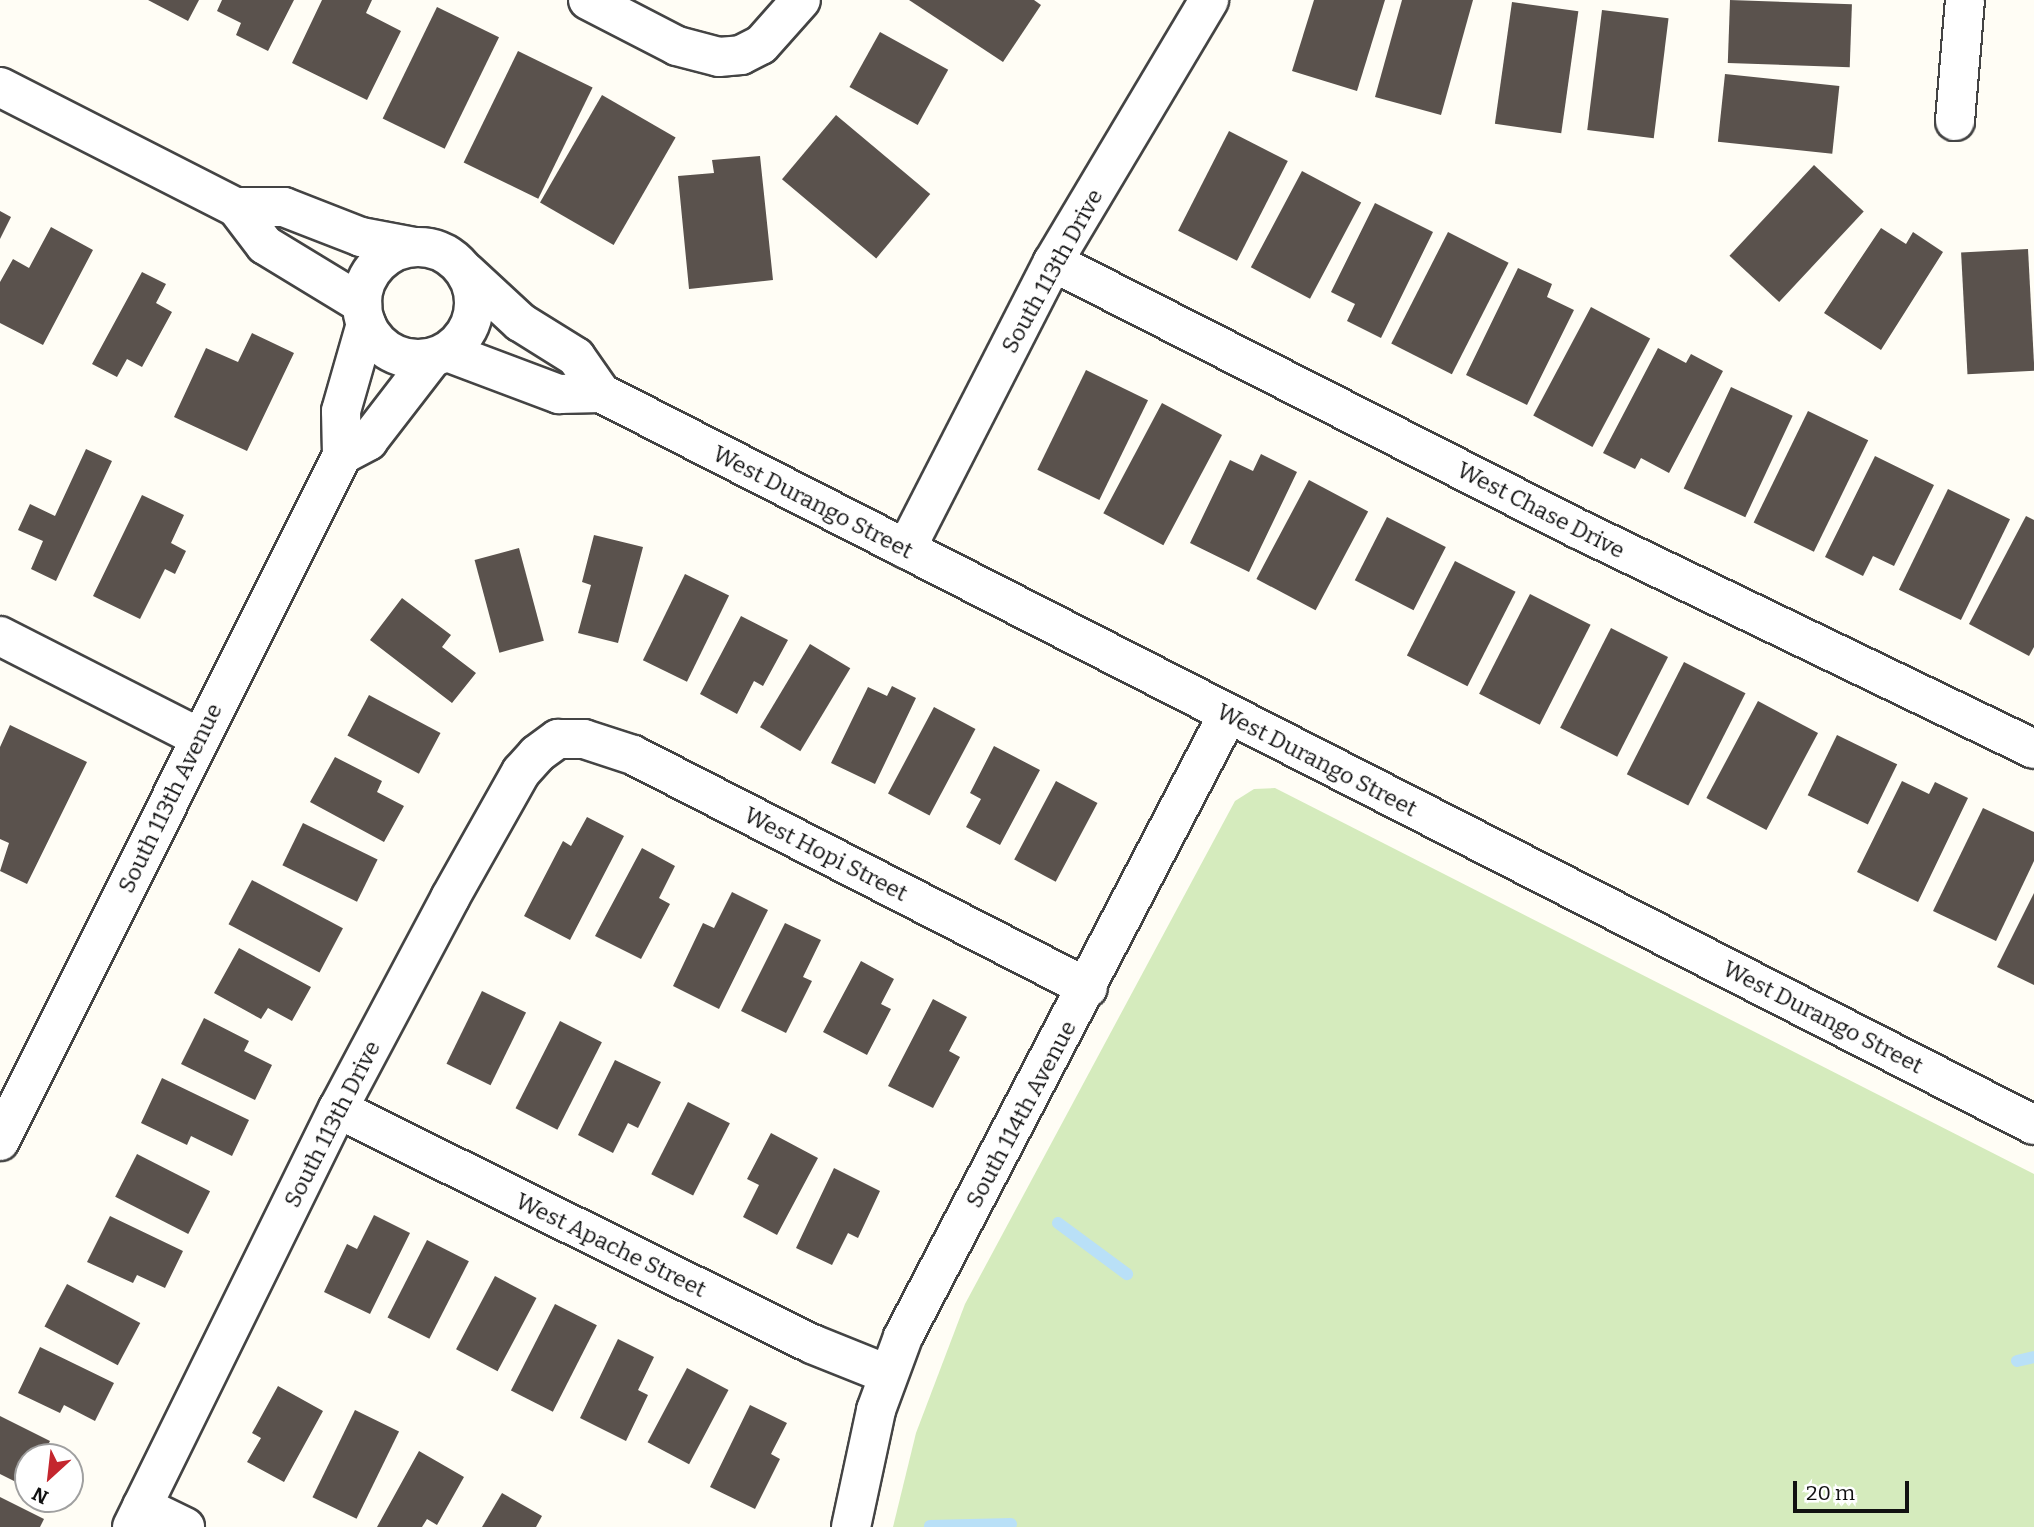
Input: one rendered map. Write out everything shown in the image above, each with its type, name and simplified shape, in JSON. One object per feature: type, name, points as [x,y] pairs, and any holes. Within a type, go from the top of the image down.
[{"type":"street","points":[[588,0],[687,49],[719,57],[741,55],[779,29],[801,0]]},
{"type":"street","name":"South 113th Drive","points":[[906,550],[1053,262],[1209,0]]},
{"type":"street","points":[[1955,121],[1965,0]]},
{"type":"street","points":[[0,87],[236,207],[265,244],[364,314],[393,353],[439,355],[504,371],[559,394],[601,393]]},
{"type":"street","points":[[236,207],[284,207],[351,234],[435,249],[522,321],[576,357],[601,393]]},
{"type":"street","points":[[364,314],[368,276],[394,252],[414,247]]},
{"type":"street","name":"West Chase Drive","points":[[1053,262],[1578,529],[2034,749]]},
{"type":"street","points":[[342,455],[368,441],[439,355],[463,337],[473,317],[475,301],[466,272]]},
{"type":"street","name":"South 113th Avenue","points":[[0,1141],[342,455],[341,411],[364,314]]},
{"type":"street","name":"West Durango Street","points":[[601,393],[2034,1125]]},
{"type":"street","points":[[0,636],[200,738]]},
{"type":"street","name":"South 114th Avenue","points":[[851,1527],[887,1374],[941,1259],[1088,988],[1228,714]]},
{"type":"street","name":"South 113th Drive","points":[[137,1517],[338,1109],[508,793],[537,754],[558,739]]},
{"type":"street","name":"West Hopi Street","points":[[558,739],[584,739],[633,755],[1088,988]]},
{"type":"street","name":"West Apache Street","points":[[338,1109],[812,1344],[887,1374]]},
{"type":"street","points":[[137,1517],[185,1527]]},
{"type":"green space","points":[[1275,788],[2034,1174],[2034,1527],[893,1527],[916,1433],[965,1304],[1235,801],[1254,789]]},
{"type":"building","points":[[148,0],[199,0],[188,21]]},
{"type":"building","points":[[222,0],[294,0],[268,51],[236,35],[241,23],[217,11]]},
{"type":"building","points":[[322,0],[372,0],[366,13],[401,31],[367,100],[292,63]]},
{"type":"building","points":[[909,0],[1034,0],[1041,5],[1003,62]]},
{"type":"building","points":[[1314,0],[1385,0],[1357,91],[1292,71]]},
{"type":"building","points":[[1402,0],[1473,0],[1441,115],[1375,97]]},
{"type":"building","points":[[1730,0],[1852,4],[1850,67],[1728,63]]},
{"type":"building","points":[[1512,2],[1578,11],[1561,133],[1495,124]]},
{"type":"building","points":[[437,7],[499,37],[445,149],[383,118]]},
{"type":"building","points":[[1602,10],[1669,18],[1654,138],[1587,130]]},
{"type":"building","points":[[880,32],[948,70],[918,125],[849,87]]},
{"type":"building","points":[[518,51],[593,87],[538,199],[464,162]]},
{"type":"building","points":[[1725,74],[1839,86],[1832,154],[1718,142]]},
{"type":"building","points":[[602,95],[676,138],[614,245],[540,202]]},
{"type":"building","points":[[836,115],[930,194],[876,258],[782,179]]},
{"type":"building","points":[[1229,131],[1288,161],[1237,261],[1178,231]]},
{"type":"building","points":[[760,156],[773,280],[689,289],[678,176],[714,173],[712,160]]},
{"type":"building","points":[[1814,165],[1864,211],[1779,302],[1729,256]]},
{"type":"building","points":[[1302,171],[1361,202],[1310,299],[1251,267]]},
{"type":"building","points":[[1375,203],[1433,232],[1381,338],[1347,321],[1355,304],[1331,292]]},
{"type":"building","points":[[0,211],[11,217],[0,239]]},
{"type":"building","points":[[51,227],[93,250],[43,345],[0,323],[0,282],[13,259],[29,268]]},
{"type":"building","points":[[1881,228],[1906,244],[1913,232],[1943,252],[1881,350],[1824,313]]},
{"type":"building","points":[[1448,232],[1509,263],[1452,374],[1391,343]]},
{"type":"building","points":[[2028,249],[2034,371],[1967,374],[1961,253]]},
{"type":"building","points":[[1518,268],[1552,284],[1547,297],[1574,310],[1527,405],[1466,375]]},
{"type":"building","points":[[142,272],[166,284],[156,303],[172,312],[142,367],[127,359],[117,377],[92,364]]},
{"type":"building","points":[[1591,307],[1650,338],[1592,447],[1533,416]]},
{"type":"building","points":[[252,333],[294,353],[247,451],[174,417],[206,348],[238,362]]},
{"type":"building","points":[[1658,348],[1686,363],[1691,354],[1723,371],[1669,473],[1641,458],[1635,469],[1603,453]]},
{"type":"building","points":[[1086,370],[1148,400],[1099,500],[1037,470]]},
{"type":"building","points":[[1731,387],[1793,416],[1745,517],[1684,489]]},
{"type":"building","points":[[1162,403],[1222,435],[1163,545],[1103,513]]},
{"type":"building","points":[[1808,411],[1868,440],[1814,552],[1754,522]]},
{"type":"building","points":[[86,449],[112,461],[56,581],[31,569],[43,541],[18,530],[30,504],[55,516]]},
{"type":"building","points":[[1261,454],[1297,472],[1249,572],[1190,543],[1230,460],[1253,471]]},
{"type":"building","points":[[1875,456],[1934,485],[1894,566],[1873,556],[1863,576],[1825,557]]},
{"type":"building","points":[[1309,480],[1368,511],[1316,610],[1256,579]]},
{"type":"building","points":[[1948,489],[2010,519],[1961,620],[1899,590]]},
{"type":"building","points":[[142,495],[184,515],[171,543],[186,551],[175,574],[165,569],[140,619],[93,596]]},
{"type":"building","points":[[2026,516],[2034,520],[2034,647],[2029,656],[1969,624]]},
{"type":"building","points":[[1387,517],[1446,547],[1414,610],[1355,580]]},
{"type":"building","points":[[594,535],[643,547],[618,643],[578,633],[591,585],[582,582]]},
{"type":"building","points":[[519,548],[544,641],[499,653],[475,560]]},
{"type":"building","points":[[1455,561],[1516,592],[1467,686],[1407,655]]},
{"type":"building","points":[[685,574],[729,595],[687,682],[643,660]]},
{"type":"building","points":[[1530,594],[1591,625],[1540,725],[1479,694]]},
{"type":"building","points":[[402,598],[451,635],[442,647],[476,673],[452,703],[370,640]]},
{"type":"building","points":[[741,616],[788,640],[763,686],[754,681],[737,714],[700,694]]},
{"type":"building","points":[[1611,628],[1668,657],[1617,757],[1560,728]]},
{"type":"building","points":[[810,644],[850,668],[800,751],[760,727]]},
{"type":"building","points":[[1684,662],[1745,693],[1688,806],[1627,774]]},
{"type":"building","points":[[892,686],[916,698],[875,784],[831,763],[868,687],[887,696]]},
{"type":"building","points":[[369,695],[441,733],[419,774],[347,736]]},
{"type":"building","points":[[1758,701],[1818,733],[1766,830],[1706,798]]},
{"type":"building","points":[[934,707],[975,729],[929,816],[888,794]]},
{"type":"building","points":[[10,725],[87,762],[27,884],[0,871],[9,843],[0,839],[0,747]]},
{"type":"building","points":[[1837,735],[1897,764],[1868,825],[1808,795]]},
{"type":"building","points":[[994,746],[1040,770],[1000,845],[966,827],[981,799],[970,793]]},
{"type":"building","points":[[335,757],[382,781],[377,792],[404,806],[384,842],[310,802]]},
{"type":"building","points":[[1056,781],[1097,803],[1056,882],[1014,860]]},
{"type":"building","points":[[1902,781],[1929,794],[1935,782],[1968,798],[1918,902],[1857,872]]},
{"type":"building","points":[[1983,808],[2034,832],[2034,861],[1996,941],[1933,911]]},
{"type":"building","points":[[587,817],[624,836],[570,940],[524,916],[563,841],[571,846]]},
{"type":"building","points":[[303,823],[378,859],[357,902],[282,865]]},
{"type":"building","points":[[642,848],[675,866],[659,898],[670,904],[641,959],[595,936]]},
{"type":"building","points":[[252,880],[343,928],[319,973],[229,924]]},
{"type":"building","points":[[732,892],[768,910],[719,1009],[673,986],[703,923],[714,928]]},
{"type":"building","points":[[2034,893],[2034,985],[1997,967]]},
{"type":"building","points":[[785,923],[821,940],[803,977],[812,981],[786,1033],[741,1011]]},
{"type":"building","points":[[239,948],[311,987],[292,1021],[268,1008],[261,1019],[214,993]]},
{"type":"building","points":[[861,961],[894,979],[881,1004],[891,1009],[867,1055],[823,1032]]},
{"type":"building","points":[[482,991],[526,1012],[491,1085],[446,1064]]},
{"type":"building","points":[[933,999],[967,1017],[949,1051],[960,1057],[933,1108],[888,1086]]},
{"type":"building","points":[[204,1018],[249,1041],[244,1051],[272,1065],[255,1100],[181,1064]]},
{"type":"building","points":[[560,1021],[602,1042],[557,1130],[516,1108]]},
{"type":"building","points":[[615,1060],[661,1082],[638,1128],[628,1123],[613,1153],[578,1135]]},
{"type":"building","points":[[162,1078],[249,1120],[232,1156],[191,1136],[187,1145],[141,1123]]},
{"type":"building","points":[[688,1102],[730,1123],[693,1196],[651,1174]]},
{"type":"building","points":[[771,1133],[818,1158],[777,1235],[743,1217],[759,1185],[747,1179]]},
{"type":"building","points":[[137,1154],[210,1191],[188,1234],[115,1197]]},
{"type":"building","points":[[834,1168],[880,1191],[858,1238],[848,1233],[832,1265],[796,1248]]},
{"type":"building","points":[[374,1215],[410,1233],[370,1314],[324,1292],[347,1244],[357,1249]]},
{"type":"building","points":[[110,1216],[183,1251],[165,1288],[137,1275],[133,1283],[87,1262]]},
{"type":"building","points":[[427,1240],[469,1261],[429,1339],[388,1318]]},
{"type":"building","points":[[495,1276],[536,1298],[498,1371],[456,1349]]},
{"type":"building","points":[[67,1284],[140,1323],[118,1365],[44,1326]]},
{"type":"building","points":[[555,1304],[597,1325],[553,1412],[511,1390]]},
{"type":"building","points":[[618,1339],[654,1357],[638,1390],[648,1395],[626,1441],[580,1418]]},
{"type":"building","points":[[40,1347],[114,1383],[95,1421],[64,1405],[60,1413],[18,1393]]},
{"type":"building","points":[[687,1368],[728,1390],[689,1464],[648,1442]]},
{"type":"building","points":[[278,1386],[323,1411],[284,1482],[247,1462],[261,1438],[252,1433]]},
{"type":"building","points":[[750,1405],[787,1423],[771,1454],[780,1459],[755,1509],[710,1487]]},
{"type":"building","points":[[355,1410],[399,1431],[357,1519],[312,1497]]},
{"type":"building","points":[[0,1416],[50,1441],[14,1443],[14,1481],[0,1474]]},
{"type":"building","points":[[419,1451],[464,1477],[437,1525],[427,1519],[422,1527],[377,1527]]},
{"type":"building","points":[[502,1493],[542,1516],[536,1527],[482,1527]]},
{"type":"building","points":[[0,1497],[14,1504],[14,1513],[32,1513],[44,1519],[40,1527],[0,1527]]},
{"type":"waterway","points":[[1058,1223],[1127,1274]]},
{"type":"waterway","points":[[2017,1361],[2034,1357]]},
{"type":"waterway","points":[[930,1526],[1011,1524]]}]
